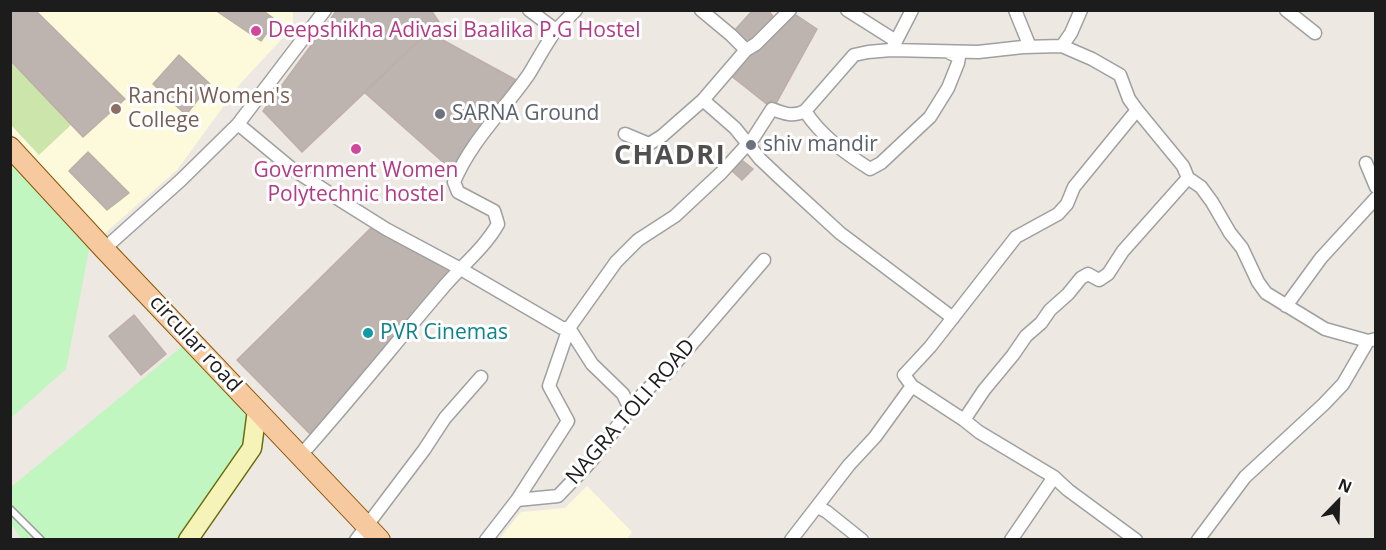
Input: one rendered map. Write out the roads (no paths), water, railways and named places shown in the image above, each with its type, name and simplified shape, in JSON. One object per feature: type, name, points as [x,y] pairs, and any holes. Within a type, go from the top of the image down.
[{"type":"main road","name":"circular road","points":[[10,147],[301,455],[368,535]]},
{"type":"street","points":[[104,249],[181,180],[238,124],[325,10]]},
{"type":"street","points":[[529,10],[556,30]]},
{"type":"street","points":[[301,455],[367,380],[459,268],[491,236],[498,224],[494,211],[458,192],[454,182],[492,120],[529,73],[556,30],[576,10]]},
{"type":"street","points":[[625,134],[649,144],[662,136],[703,100],[746,50],[756,44],[789,10]]},
{"type":"street","points":[[847,10],[893,46]]},
{"type":"street","points":[[893,46],[912,10]]},
{"type":"street","points":[[1016,10],[1030,47]]},
{"type":"street","points":[[1062,46],[1081,10]]},
{"type":"street","points":[[1286,10],[1315,33]]},
{"type":"street","points":[[704,12],[746,50]]},
{"type":"street","points":[[486,540],[518,500],[568,421],[549,386],[565,328],[616,262],[638,240],[675,216],[748,143],[772,109],[788,115],[797,115],[805,111],[854,56],[893,46],[950,53],[1062,46],[1120,75],[1129,99],[1184,166],[1188,178],[1201,187],[1212,202],[1230,233],[1242,248],[1266,293],[1325,330],[1372,340],[1343,384],[1245,477],[1198,540]]},
{"type":"street","points":[[805,111],[813,124],[834,144],[870,169],[881,163],[930,117],[948,88],[958,63],[958,57],[950,53]]},
{"type":"street","points":[[703,100],[735,128],[778,177],[840,233],[953,318]]},
{"type":"street","points":[[1136,540],[1054,477],[979,432],[912,386],[904,375],[930,347],[1016,237],[1058,214],[1074,187],[1137,110]]},
{"type":"street","points":[[238,124],[291,168],[386,229],[565,328],[592,364],[623,394],[630,409]]},
{"type":"street","points":[[1366,163],[1376,187]]},
{"type":"street","points":[[964,420],[1026,336],[1050,310],[1081,278],[1088,274],[1099,280],[1107,274],[1123,251],[1188,178]]},
{"type":"street","points":[[1286,306],[1321,258],[1376,198]]},
{"type":"street","name":"NAGRA TOLI ROAD","points":[[518,500],[558,496],[596,456],[630,409],[653,383],[666,374],[764,260]]},
{"type":"street","points":[[368,535],[445,418],[481,377]]},
{"type":"street","points":[[791,540],[849,465],[875,437],[912,386]]},
{"type":"street","points":[[188,540],[252,448],[257,410]]},
{"type":"street","points":[[252,448],[281,434]]},
{"type":"street","points":[[1011,540],[1054,477]]},
{"type":"street","points":[[818,507],[862,540]]},
{"type":"lane","points":[[10,509],[41,540]]},
{"type":"place","name":"Deepshikha Adivasi Baalika P.G Hostel","points":[[256,31]]},
{"type":"place","name":"Ranchi Women's College","points":[[116,109]]},
{"type":"place","name":"SARNA Ground","points":[[440,114]]},
{"type":"place","name":"shiv mandir","points":[[751,145]]},
{"type":"place","name":"Government Women Polytechnic hostel","points":[[356,149]]},
{"type":"place","name":"PVR Cinemas","points":[[368,333]]},
{"type":"district","name":"CHADRI","points":[[670,156]]}]
